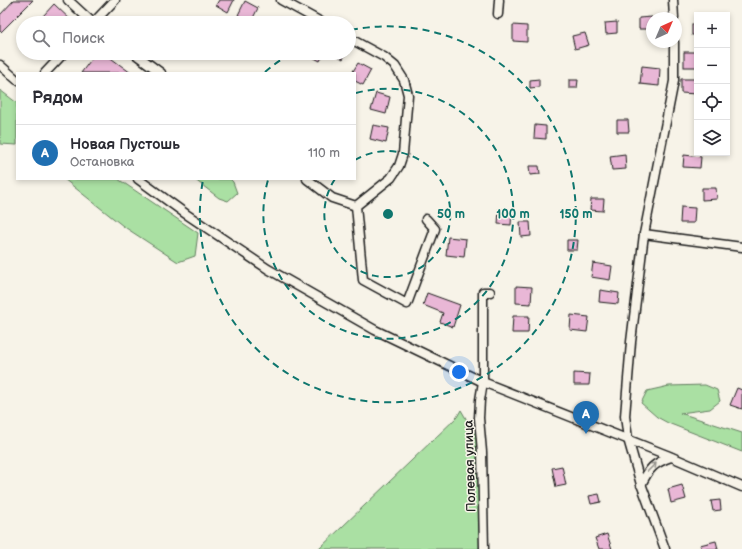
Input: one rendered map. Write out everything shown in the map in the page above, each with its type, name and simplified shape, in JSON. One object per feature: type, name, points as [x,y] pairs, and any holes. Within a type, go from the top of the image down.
[{"type":"street","points":[[68,0],[85,16]]},
{"type":"street","points":[[100,16],[115,0]]},
{"type":"street","points":[[281,0],[310,16]]},
{"type":"street","points":[[498,14],[499,0]]},
{"type":"street","points":[[673,0],[674,12]]},
{"type":"street","points":[[356,42],[384,57],[395,66],[404,80],[408,94],[403,154],[399,166],[391,178],[356,206]]},
{"type":"street","points":[[665,549],[641,485],[628,439],[625,416],[631,342],[644,234],[674,81],[674,48]]},
{"type":"street","points":[[46,72],[57,60]]},
{"type":"street","points":[[143,60],[160,72]]},
{"type":"street","points":[[0,65],[16,79]]},
{"type":"street","points":[[139,180],[186,214],[268,269],[375,330],[483,382],[628,439],[742,487]]},
{"type":"street","points":[[308,180],[332,198],[356,206]]},
{"type":"street","points":[[356,206],[363,280],[407,304],[435,229],[426,219]]},
{"type":"street","points":[[644,234],[742,247]]},
{"type":"street","name":"Полевая улица","points":[[484,549],[482,452],[479,418],[483,382],[483,292],[490,292]]},
{"type":"street","points":[[641,485],[646,473],[652,466],[671,457]]},
{"type":"green space","points":[[0,90],[16,102],[16,145],[0,144]]},
{"type":"green space","points":[[65,180],[119,180],[198,233],[195,256],[178,262],[123,226]]},
{"type":"green space","points":[[195,180],[231,180],[237,193],[228,201],[219,198]]},
{"type":"green space","points":[[705,385],[717,390],[720,401],[710,409],[680,413],[742,433],[742,452],[668,423],[657,417],[641,403],[647,391],[669,386]]},
{"type":"green space","points":[[461,410],[478,439],[488,528],[488,549],[319,549],[457,417]]},
{"type":"building","points":[[14,0],[33,0],[1,32],[0,15]]},
{"type":"building","points":[[219,0],[234,0],[228,12],[216,5]]},
{"type":"building","points":[[245,1],[258,8],[254,16],[238,15]]},
{"type":"building","points":[[54,4],[67,16],[43,16]]},
{"type":"building","points":[[646,17],[646,29],[639,29],[639,18]]},
{"type":"building","points":[[617,22],[617,33],[606,34],[605,23]]},
{"type":"building","points":[[692,24],[694,24],[694,35],[692,35]]},
{"type":"building","points":[[513,25],[527,26],[527,42],[513,41]]},
{"type":"building","points":[[585,33],[589,45],[575,49],[572,36]]},
{"type":"building","points":[[684,52],[694,52],[694,67],[684,67]]},
{"type":"building","points":[[91,60],[113,60],[130,72],[82,72]]},
{"type":"building","points":[[358,63],[371,70],[363,85],[356,82],[356,72],[353,72]]},
{"type":"building","points":[[642,66],[660,68],[659,86],[640,84]]},
{"type":"building","points":[[539,79],[539,87],[530,88],[530,80]]},
{"type":"building","points":[[681,79],[694,79],[694,94],[681,93]]},
{"type":"building","points":[[569,80],[578,80],[577,88],[569,88]]},
{"type":"building","points":[[376,93],[390,97],[386,114],[371,110]]},
{"type":"building","points":[[617,120],[628,120],[629,132],[617,132]]},
{"type":"building","points":[[373,125],[389,128],[386,143],[370,139]]},
{"type":"building","points":[[535,125],[546,126],[546,139],[534,138]]},
{"type":"building","points":[[625,154],[626,169],[612,170],[610,156]]},
{"type":"building","points":[[684,155],[701,157],[700,168],[683,167]]},
{"type":"building","points":[[529,166],[539,166],[540,174],[530,175]]},
{"type":"building","points":[[702,188],[716,188],[717,199],[702,200]]},
{"type":"building","points":[[591,199],[604,199],[603,211],[590,210]]},
{"type":"building","points":[[681,207],[695,208],[694,223],[680,223]]},
{"type":"building","points":[[499,209],[512,210],[511,225],[498,224]]},
{"type":"building","points":[[520,222],[530,222],[531,236],[521,237]]},
{"type":"building","points":[[448,237],[466,239],[464,257],[446,255]]},
{"type":"building","points":[[567,240],[578,240],[577,250],[567,250]]},
{"type":"building","points":[[593,263],[612,266],[610,280],[591,277]]},
{"type":"building","points":[[516,286],[532,287],[531,304],[516,303]]},
{"type":"building","points":[[600,290],[619,293],[618,304],[599,302]]},
{"type":"building","points":[[427,293],[460,305],[453,327],[440,322],[443,313],[423,305]]},
{"type":"building","points":[[571,315],[589,317],[587,332],[570,330]]},
{"type":"building","points":[[513,316],[529,316],[528,333],[512,333]]},
{"type":"building","points":[[574,373],[590,374],[589,385],[574,385]]},
{"type":"building","points":[[737,388],[742,390],[742,409],[730,405]]},
{"type":"building","points":[[562,466],[566,485],[556,487],[552,468]]},
{"type":"building","points":[[682,485],[686,499],[671,503],[668,489]]},
{"type":"building","points":[[599,494],[601,502],[591,504],[589,496]]},
{"type":"building","points":[[720,500],[721,510],[713,511],[711,501]]},
{"type":"building","points":[[607,534],[612,549],[599,549],[595,538]]},
{"type":"building","points":[[716,541],[718,549],[702,549],[700,545]]},
{"type":"place","name":"Новая Пустошь","points":[[586,434]]}]
